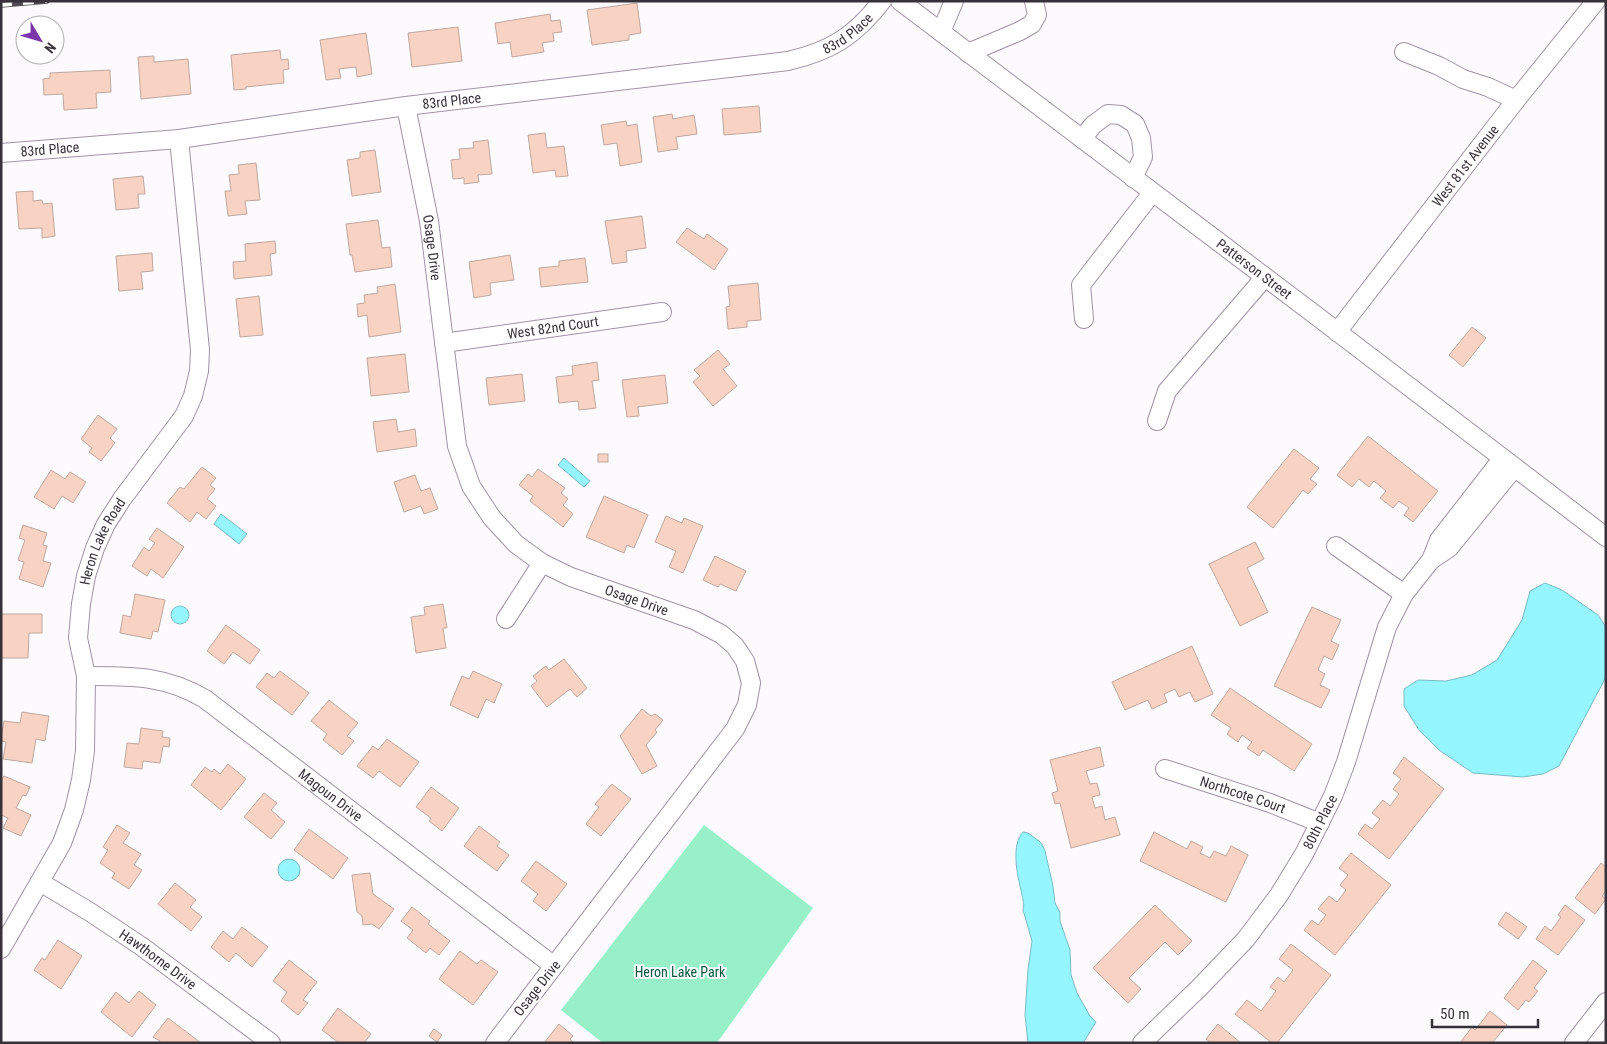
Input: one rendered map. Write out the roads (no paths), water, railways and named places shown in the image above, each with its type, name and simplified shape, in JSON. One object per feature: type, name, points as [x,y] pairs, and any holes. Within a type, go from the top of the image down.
[{"type":"street","name":"83rd Place","points":[[1,154],[179,139],[406,106],[788,61],[813,55],[849,35],[867,20],[882,1]]},
{"type":"street","name":"Patterson Street","points":[[900,1],[1606,537]]},
{"type":"street","points":[[941,32],[954,1]]},
{"type":"street","points":[[968,53],[1032,24],[1037,15],[1034,1]]},
{"type":"street","name":"West 81st Avenue","points":[[1337,332],[1516,100],[1596,1]]},
{"type":"street","points":[[1404,52],[1439,66],[1463,80],[1516,100]]},
{"type":"street","name":"Osage Drive","points":[[406,106],[430,221],[457,446],[471,486],[492,518],[516,544],[542,563],[571,577],[694,620],[721,634],[734,646],[745,661],[751,683],[747,705],[735,729],[495,1043]]},
{"type":"street","points":[[1082,139],[1093,125],[1108,114],[1121,115],[1135,124],[1141,138],[1143,157],[1133,178]]},
{"type":"street","name":"Heron Lake Road","points":[[1,949],[62,843],[74,810],[85,751],[86,676],[78,638],[86,576],[95,548],[106,524],[122,499],[184,416],[194,396],[200,371],[200,350],[179,139]]},
{"type":"street","points":[[1084,319],[1081,285],[1152,193]]},
{"type":"street","points":[[1157,421],[1167,391],[1265,277]]},
{"type":"street","name":"West 82nd Court","points":[[444,343],[662,312]]},
{"type":"street","name":"80th Place","points":[[1142,1043],[1246,939],[1279,895],[1304,854],[1333,796],[1346,762],[1387,628],[1404,594],[1431,560],[1439,540],[1508,463]]},
{"type":"street","points":[[1336,546],[1404,594]]},
{"type":"street","points":[[506,619],[542,563]]},
{"type":"street","name":"Magoun Drive","points":[[86,676],[140,676],[190,690],[205,699],[554,966]]},
{"type":"street","name":"Northcote Court","points":[[1165,769],[1270,803],[1320,823]]},
{"type":"street","name":"Hawthorne Drive","points":[[40,882],[141,946],[271,1043]]},
{"type":"street","points":[[1574,1043],[1606,1002]]},
{"type":"water","points":[[564,458],[590,481],[584,487],[558,465]]},
{"type":"water","points":[[221,514],[247,534],[239,544],[214,524]]},
{"type":"water","points":[[1545,583],[1562,590],[1598,615],[1606,627],[1606,677],[1559,766],[1543,774],[1523,777],[1473,773],[1439,750],[1419,730],[1404,706],[1404,689],[1418,680],[1446,681],[1472,675],[1497,660],[1522,620],[1530,591]]},
{"type":"water","points":[[180,606],[186,609],[189,615],[186,621],[180,624],[174,621],[171,615],[174,609]]},
{"type":"water","points":[[1023,832],[1028,833],[1039,841],[1045,851],[1055,903],[1060,912],[1060,921],[1070,950],[1071,975],[1077,993],[1090,1016],[1096,1022],[1083,1043],[1028,1043],[1025,1015],[1032,941],[1023,910],[1024,902],[1016,860],[1017,844]]},
{"type":"water","points":[[289,859],[297,862],[300,870],[297,878],[289,881],[281,878],[278,870],[281,862]]},
{"type":"railway","points":[[1,5],[47,1]]},
{"type":"park label","name":"Heron Lake Park","points":[[680,972]]}]
